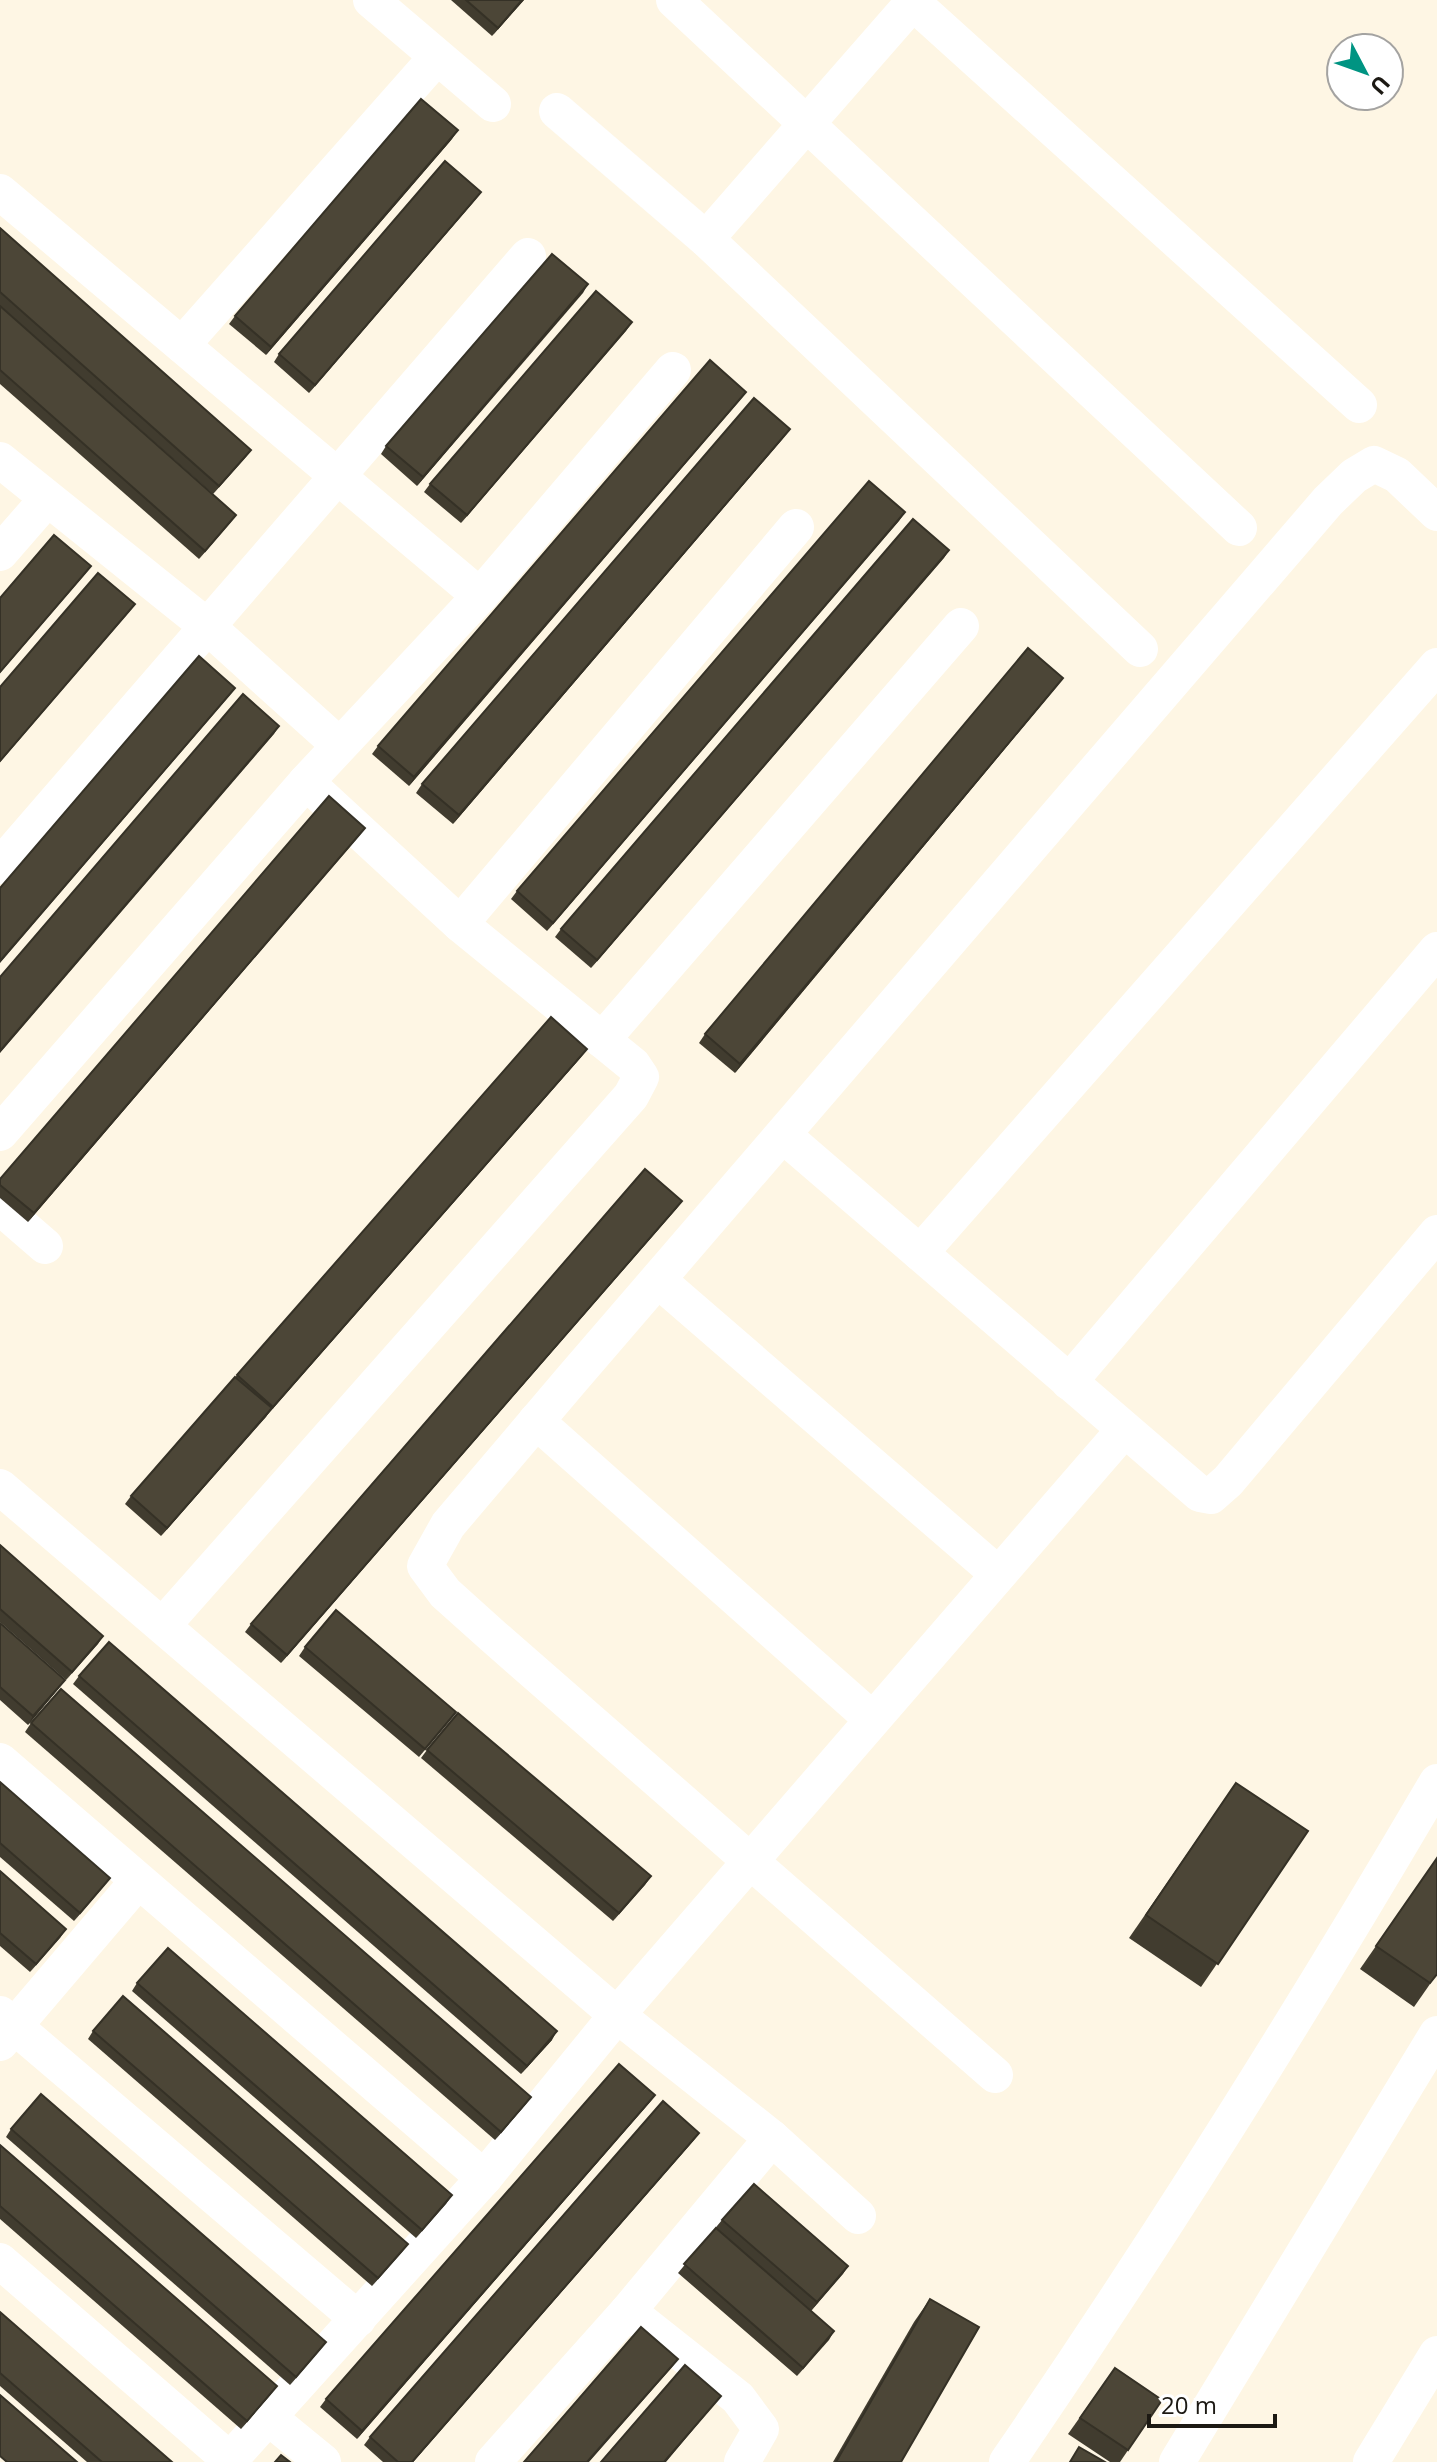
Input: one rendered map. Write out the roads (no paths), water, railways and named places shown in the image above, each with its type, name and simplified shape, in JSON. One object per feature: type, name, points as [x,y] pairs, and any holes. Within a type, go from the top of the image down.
[{"type":"street","points":[[371,0],[493,104]]},
{"type":"street","points":[[674,0],[1239,528]]},
{"type":"street","points":[[706,239],[913,1],[1359,405]]},
{"type":"street","points":[[182,345],[436,58]]},
{"type":"street","points":[[557,111],[706,239],[1140,649]]},
{"type":"street","points":[[0,192],[480,596]]},
{"type":"street","points":[[0,866],[528,256]]},
{"type":"street","points":[[0,1133],[339,745],[480,596],[673,370]]},
{"type":"street","points":[[0,460],[208,627],[339,745]]},
{"type":"street","points":[[995,2075],[505,1647],[429,1575],[425,1566],[448,1525],[536,1421],[1328,501],[1354,476],[1374,464],[1397,475],[1437,513]]},
{"type":"street","points":[[0,553],[47,499]]},
{"type":"street","points":[[460,924],[796,527]]},
{"type":"street","points":[[602,1040],[961,626]]},
{"type":"street","points":[[920,1253],[1437,666]]},
{"type":"street","points":[[164,1624],[631,1096],[641,1077],[633,1065],[460,924],[306,782]]},
{"type":"street","points":[[1069,1382],[1437,950]]},
{"type":"street","points":[[783,1135],[1124,1430],[1200,1494],[1211,1496],[1228,1481],[1437,1233]]},
{"type":"street","points":[[0,1207],[45,1246]]},
{"type":"street","points":[[658,1280],[998,1574]]},
{"type":"street","points":[[536,1421],[872,1719]]},
{"type":"street","points":[[0,2261],[229,2461],[484,2178],[748,1860],[1124,1430]]},
{"type":"street","points":[[0,1487],[164,1624],[617,2015],[772,2138],[858,2216]]},
{"type":"street","points":[[0,1761],[484,2178]]},
{"type":"street","points":[[1007,2462],[1142,2265],[1334,1957],[1437,1782]]},
{"type":"street","points":[[138,1881],[5,2028],[358,2319]]},
{"type":"street","points":[[1177,2462],[1437,2034]]},
{"type":"street","points":[[493,2462],[628,2311],[772,2138]]},
{"type":"street","points":[[628,2311],[738,2398],[761,2429],[742,2462]]},
{"type":"street","points":[[1371,2462],[1437,2354]]},
{"type":"street","points":[[268,2417],[323,2462]]}]
